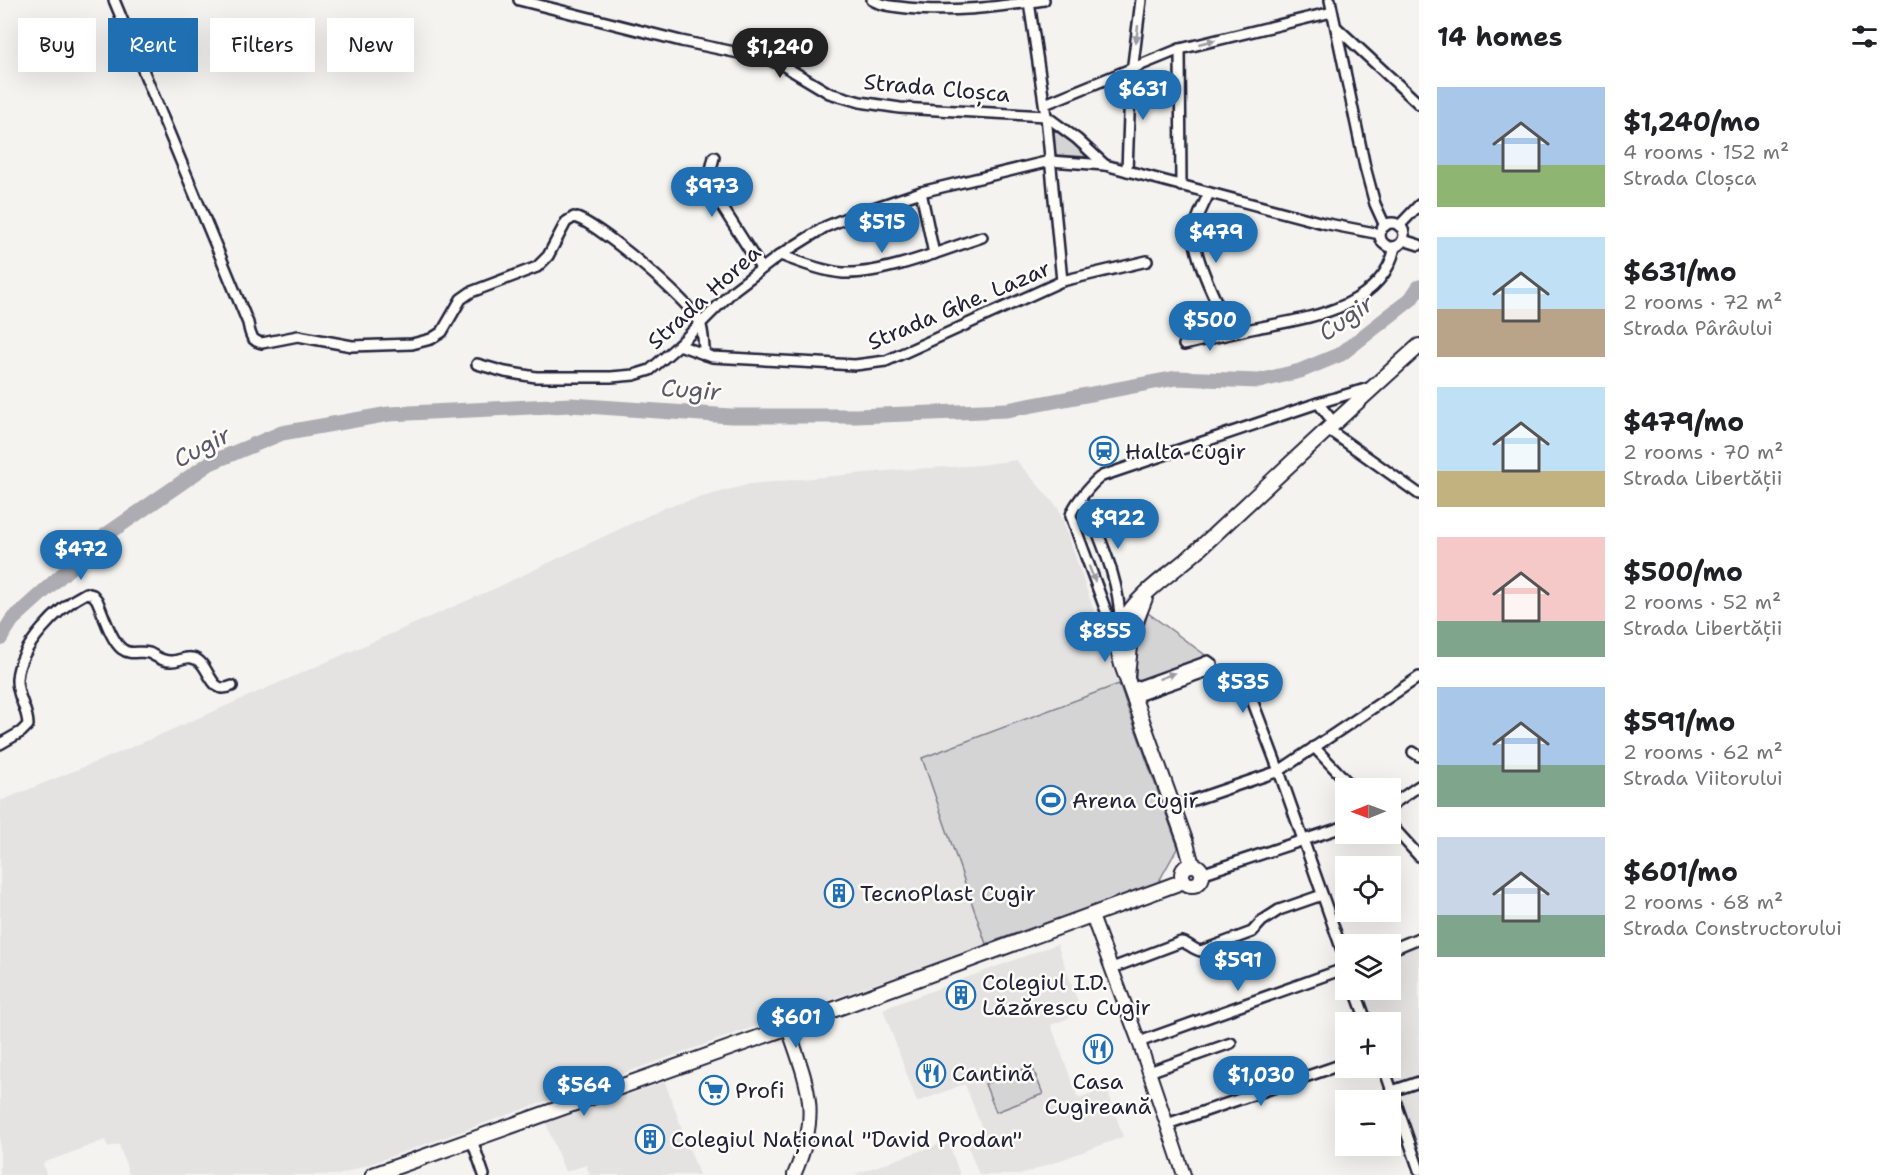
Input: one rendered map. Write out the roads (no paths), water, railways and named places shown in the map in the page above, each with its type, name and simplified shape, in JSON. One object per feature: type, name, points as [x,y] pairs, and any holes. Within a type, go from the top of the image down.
[{"type":"main road","points":[[373,1175],[790,1028],[1184,881],[1182,875],[1184,869],[1197,870],[1131,688],[1122,630],[1147,594],[1419,346]]},
{"type":"street","points":[[114,0],[187,173],[252,338],[256,342],[262,343],[298,336],[352,346],[403,345],[424,342],[442,332],[461,299],[471,292],[537,267],[548,256],[566,222],[574,217],[588,222],[676,295],[700,323],[705,355]]},
{"type":"street","name":"Strada Cloșca","points":[[519,0],[658,36],[768,59],[829,93],[860,102],[900,108],[1046,116]]},
{"type":"street","points":[[872,0],[880,4],[947,11],[1044,0]]},
{"type":"street","points":[[1127,171],[1132,69],[1141,0]]},
{"type":"street","points":[[1330,0],[1384,244],[1395,247]]},
{"type":"street","points":[[1029,2],[1045,104],[1062,281]]},
{"type":"street","points":[[1045,104],[1180,49],[1332,12]]},
{"type":"street","points":[[1336,27],[1419,104]]},
{"type":"street","points":[[1180,49],[1181,186]]},
{"type":"street","points":[[1046,116],[1083,144],[1105,165]]},
{"type":"street","points":[[714,157],[709,178],[711,191],[761,268]]},
{"type":"street","name":"Strada Horea","points":[[477,364],[505,372],[536,376],[611,377],[634,375],[650,370],[679,345],[734,290],[761,268],[825,227],[921,192],[1050,161],[1105,165],[1323,223],[1382,230],[1392,223],[1399,226]]},
{"type":"street","points":[[921,192],[934,254]]},
{"type":"street","points":[[1209,193],[1196,225],[1195,239],[1204,271],[1231,333]]},
{"type":"street","points":[[1412,243],[1399,226],[1419,205]]},
{"type":"street","points":[[780,255],[844,273],[881,269],[982,237]]},
{"type":"street","points":[[1184,345],[1329,312],[1371,288],[1389,265],[1395,247],[1412,243]]},
{"type":"street","name":"Strada Ghe. Lazar","points":[[679,345],[705,355],[855,365],[877,364],[886,362],[1062,281],[1147,261]]},
{"type":"street","points":[[1122,630],[1071,516],[1074,505],[1079,503],[1090,485],[1102,477],[1374,386]]},
{"type":"street","points":[[1318,403],[1332,427],[1419,494]]},
{"type":"street","points":[[1079,503],[1087,507],[1115,580],[1120,602],[1122,630]]},
{"type":"street","points":[[0,744],[21,732],[28,725],[28,713],[18,689],[17,677],[24,655],[33,639],[77,597],[86,593],[93,595],[97,600],[117,644],[124,651],[150,654],[168,661],[192,658],[199,660],[218,687],[226,689],[232,686]]},
{"type":"street","points":[[1131,688],[1204,667]]},
{"type":"street","points":[[1173,807],[1279,771],[1354,718],[1419,677]]},
{"type":"street","points":[[1246,684],[1336,934]]},
{"type":"street","points":[[1314,747],[1344,778]]},
{"type":"street","points":[[1401,798],[1419,786]]},
{"type":"street","points":[[1197,870],[1335,830]]},
{"type":"street","points":[[1401,836],[1419,856]]},
{"type":"street","points":[[1112,969],[1181,942],[1201,951],[1252,932],[1262,921],[1279,910],[1322,895]]},
{"type":"street","points":[[1092,916],[1139,1041],[1184,1175]]},
{"type":"street","points":[[1401,945],[1419,938]]},
{"type":"street","points":[[1139,1041],[1335,972]]},
{"type":"street","points":[[790,1028],[802,1068],[810,1107],[809,1134],[794,1175]]},
{"type":"street","points":[[1149,1072],[1231,1043]]},
{"type":"street","points":[[1167,1124],[1335,1067]]},
{"type":"street","points":[[1395,1090],[1419,1082]]},
{"type":"street","points":[[1401,1117],[1419,1170]]},
{"type":"street","points":[[472,1140],[484,1175]]},
{"type":"waterway","name":"Cugir","points":[[0,639],[12,620],[106,535],[210,463],[282,433],[389,414],[571,405],[731,416],[856,416],[1007,410],[1176,378],[1259,381],[1300,371],[1341,354],[1411,299],[1419,287]]},
{"type":"place","name":"Halta Cugir","points":[[1104,451]]},
{"type":"place","name":"Arena Cugir","points":[[1051,800]]},
{"type":"place","name":"TecnoPlast Cugir","points":[[839,893]]},
{"type":"place","name":"Colegiul I.D. Lăzărescu Cugir","points":[[961,995]]},
{"type":"place","name":"Casa Cugireană","points":[[1098,1049]]},
{"type":"place","name":"Cantină","points":[[931,1073]]},
{"type":"place","name":"Profi","points":[[714,1090]]},
{"type":"place","name":"Colegiul Național \"David Prodan\"","points":[[650,1139]]}]
